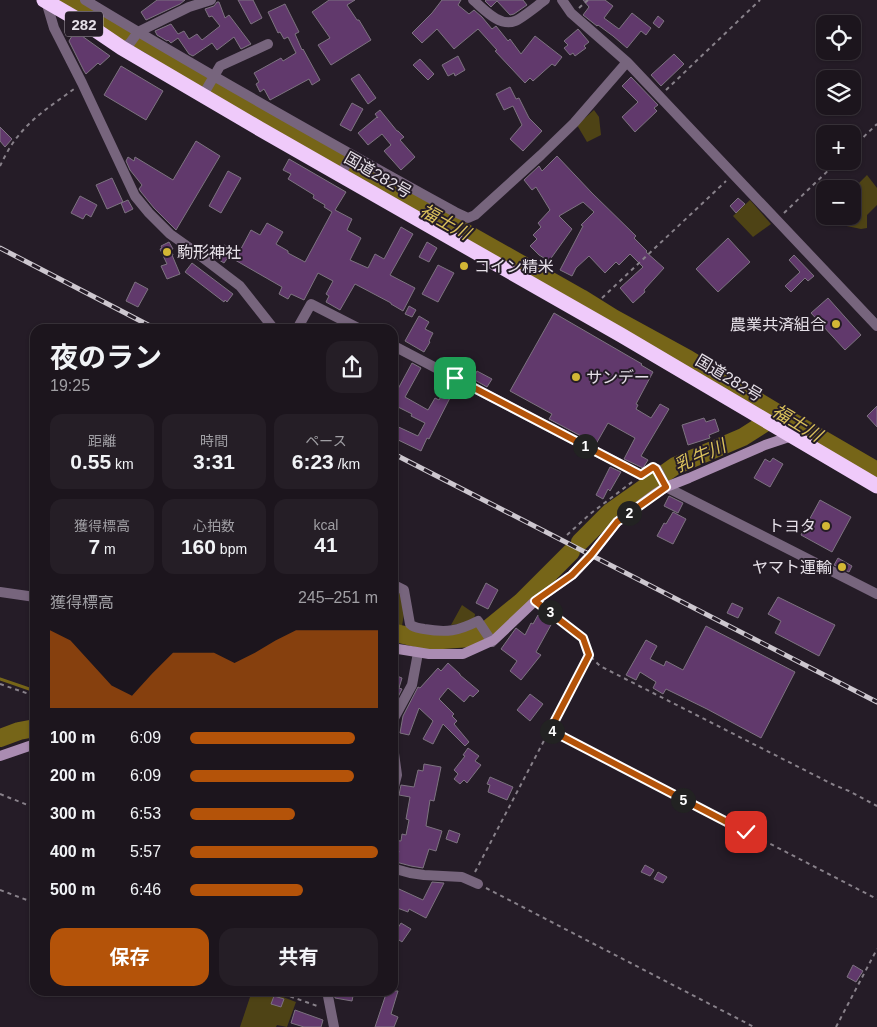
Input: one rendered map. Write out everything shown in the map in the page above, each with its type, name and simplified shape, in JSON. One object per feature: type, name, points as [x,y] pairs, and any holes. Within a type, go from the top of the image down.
[{"type":"highway","name":"国道282号","points":[[45,1],[126,45],[203,95],[877,486]]},
{"type":"street","points":[[85,0],[351,155],[468,218],[475,215],[574,123],[627,62]]},
{"type":"street","points":[[126,45],[138,32],[189,6],[211,0]]},
{"type":"street","points":[[473,0],[488,13],[503,22],[515,21],[545,0]]},
{"type":"street","points":[[562,0],[571,13],[627,62],[660,96],[877,326]]},
{"type":"street","points":[[45,1],[54,28],[135,196],[149,214],[170,234],[240,286],[270,324]]},
{"type":"street","points":[[203,95],[220,66],[268,44]]},
{"type":"street","points":[[341,174],[351,155]]},
{"type":"street","points":[[300,324],[311,304],[350,324]]},
{"type":"street","points":[[398,348],[641,475]]},
{"type":"street","points":[[398,649],[428,654],[463,654],[494,640],[535,601],[572,575],[591,555],[617,522],[665,485],[765,445],[787,433]]},
{"type":"street","points":[[656,469],[665,485],[877,594]]},
{"type":"street","points":[[398,587],[404,590],[410,624],[413,626],[434,631],[451,631],[463,629],[478,621],[491,641]]},
{"type":"street","points":[[0,592],[30,596]]},
{"type":"street","points":[[398,711],[412,685],[418,653]]},
{"type":"street","points":[[0,756],[30,746]]},
{"type":"street","points":[[398,870],[424,875],[462,877],[475,882]]},
{"type":"street","points":[[328,996],[334,1027]]},
{"type":"path","points":[[660,96],[760,0]]},
{"type":"path","points":[[0,166],[18,136],[37,116],[82,83]]},
{"type":"path","points":[[861,139],[877,124]]},
{"type":"path","points":[[776,220],[829,170]]},
{"type":"path","points":[[602,298],[733,174]]},
{"type":"path","points":[[567,535],[590,514],[641,475]]},
{"type":"path","points":[[535,601],[583,638],[589,655],[600,666],[877,806]]},
{"type":"path","points":[[589,655],[475,882],[754,1027]]},
{"type":"path","points":[[0,684],[30,694]]},
{"type":"path","points":[[550,730],[877,899]]},
{"type":"path","points":[[0,794],[30,806]]},
{"type":"path","points":[[0,890],[30,901]]},
{"type":"path","points":[[836,1027],[877,949]]},
{"type":"path","points":[[289,996],[332,1012]]},
{"type":"shaded area","points":[[594,110],[599,117],[601,135],[587,142],[577,125]]},
{"type":"shaded area","points":[[867,175],[877,188],[877,205],[867,215],[867,228],[861,229],[842,225],[861,225],[861,181]]},
{"type":"shaded area","points":[[750,200],[771,224],[753,237],[733,216]]},
{"type":"shaded area","points":[[398,592],[402,594],[405,608],[402,626],[398,625]]},
{"type":"shaded area","points":[[462,605],[475,614],[474,622],[451,625]]},
{"type":"shaded area","points":[[250,996],[280,996],[296,1002],[287,1027],[277,1025],[276,1027],[240,1027]]},
{"type":"building","points":[[157,0],[185,0],[146,20],[141,12]]},
{"type":"building","points":[[238,0],[253,0],[262,18],[251,24]]},
{"type":"building","points":[[329,0],[355,0],[347,5],[371,40],[331,65],[318,45],[330,38],[312,12]]},
{"type":"building","points":[[442,0],[461,0],[458,5],[469,14],[474,10],[492,29],[496,26],[508,41],[510,39],[521,54],[535,36],[562,57],[555,66],[552,64],[533,81],[530,78],[525,83],[495,51],[497,50],[478,29],[454,49],[437,29],[422,43],[412,33]]},
{"type":"building","points":[[486,0],[523,0],[527,5],[510,15],[497,1],[491,7]]},
{"type":"building","points":[[583,0],[605,0],[613,6],[604,18],[619,29],[632,13],[651,28],[646,35],[641,31],[627,48],[583,15],[589,7]]},
{"type":"building","points":[[219,2],[225,18],[229,15],[251,44],[241,49],[234,37],[217,50],[212,43],[193,56],[189,54],[178,38],[171,43],[157,35],[155,31],[171,24],[178,34],[184,31],[189,39],[197,34],[202,40],[220,26],[212,16],[209,17],[205,9],[214,6]]},
{"type":"building","points":[[285,4],[299,32],[295,34],[302,50],[320,80],[312,85],[309,79],[270,100],[264,89],[260,92],[256,84],[259,82],[254,73],[281,58],[283,61],[296,53],[288,37],[284,39],[280,32],[278,33],[268,12]]},
{"type":"building","points":[[658,16],[664,21],[659,28],[653,23]]},
{"type":"building","points":[[578,29],[589,42],[584,46],[586,48],[575,56],[573,53],[570,55],[564,48],[568,45],[564,41]]},
{"type":"building","points":[[75,31],[110,56],[100,65],[98,63],[86,74],[69,41]]},
{"type":"building","points":[[674,54],[684,64],[661,86],[651,75]]},
{"type":"building","points":[[458,56],[465,70],[455,76],[454,73],[448,76],[442,65]]},
{"type":"building","points":[[420,59],[434,74],[428,80],[413,65]]},
{"type":"building","points":[[121,66],[163,91],[146,120],[104,95]]},
{"type":"building","points":[[359,74],[376,98],[368,104],[351,79]]},
{"type":"building","points":[[631,77],[658,105],[654,108],[657,111],[635,132],[622,117],[638,102],[622,86]]},
{"type":"building","points":[[510,87],[516,99],[519,98],[529,118],[542,131],[523,151],[510,139],[522,125],[513,106],[504,110],[496,94]]},
{"type":"building","points":[[352,103],[363,109],[351,131],[340,125]]},
{"type":"building","points":[[380,110],[404,137],[400,140],[415,157],[401,170],[384,151],[391,145],[382,134],[368,145],[358,133],[378,118],[375,114]]},
{"type":"building","points":[[0,127],[12,139],[5,147],[0,141]]},
{"type":"building","points":[[196,141],[220,156],[176,230],[141,192],[139,189],[142,185],[130,170],[126,161],[128,157],[134,161],[135,157],[173,180]]},
{"type":"building","points":[[557,156],[636,236],[634,238],[646,252],[664,268],[644,290],[645,292],[633,303],[620,288],[643,267],[630,254],[619,265],[616,262],[605,273],[589,256],[576,268],[572,276],[560,270],[583,226],[581,225],[594,212],[583,202],[559,216],[572,229],[549,261],[530,246],[537,239],[533,235],[541,227],[538,223],[550,210],[536,187],[532,190],[524,180],[539,166],[542,171]]},
{"type":"building","points":[[289,159],[346,192],[335,210],[352,219],[347,230],[361,238],[350,260],[368,268],[375,254],[384,259],[401,227],[413,234],[390,275],[415,288],[403,311],[355,284],[340,310],[326,302],[329,296],[326,294],[333,281],[318,273],[304,300],[291,294],[288,299],[279,294],[282,287],[235,260],[251,230],[260,235],[267,223],[283,232],[276,244],[305,262],[332,212],[313,198],[314,195],[288,179],[291,174],[283,170]]},
{"type":"building","points":[[228,171],[241,178],[221,213],[209,206]]},
{"type":"building","points":[[112,178],[123,202],[107,209],[96,185]]},
{"type":"building","points":[[80,196],[97,205],[91,217],[86,214],[83,219],[71,213]]},
{"type":"building","points":[[738,198],[745,204],[736,213],[730,206]]},
{"type":"building","points":[[128,200],[133,209],[125,213],[121,203]]},
{"type":"building","points":[[728,238],[750,262],[718,292],[696,269]]},
{"type":"building","points":[[169,242],[173,249],[171,250],[172,255],[180,274],[167,279],[161,266],[167,264],[160,249],[162,248],[161,246]]},
{"type":"building","points":[[427,242],[437,248],[429,262],[419,257]]},
{"type":"building","points":[[224,245],[233,250],[224,263],[216,258]]},
{"type":"building","points":[[794,255],[814,276],[808,281],[805,278],[791,292],[785,286],[800,272],[789,260]]},
{"type":"building","points":[[192,263],[233,294],[227,302],[225,300],[224,302],[185,272]]},
{"type":"building","points":[[438,265],[454,273],[438,302],[422,294]]},
{"type":"building","points":[[135,282],[148,289],[138,307],[126,301]]},
{"type":"building","name":"農業共済組合","points":[[828,298],[861,335],[845,350],[811,313]]},
{"type":"building","points":[[409,306],[416,310],[412,317],[405,314]]},
{"type":"building","name":"サンデー","points":[[554,313],[653,372],[636,404],[638,405],[636,409],[651,418],[660,404],[669,409],[641,456],[648,460],[643,468],[624,459],[635,438],[608,423],[596,444],[549,419],[552,414],[510,391]]},
{"type":"building","points":[[419,316],[429,322],[425,329],[433,333],[424,352],[405,341]]},
{"type":"building","points":[[412,363],[421,368],[405,397],[428,410],[435,398],[439,400],[449,383],[458,387],[453,392],[421,451],[398,440],[398,427],[418,436],[425,423],[398,407],[398,389]]},
{"type":"building","points":[[477,371],[492,379],[487,387],[473,379]]},
{"type":"building","points":[[877,406],[877,427],[867,416]]},
{"type":"building","points":[[704,418],[706,422],[715,419],[719,431],[709,435],[710,438],[688,445],[682,425]]},
{"type":"building","points":[[773,458],[783,464],[770,487],[754,478],[765,459],[770,462]]},
{"type":"building","points":[[610,467],[621,472],[603,499],[596,495]]},
{"type":"building","points":[[669,496],[683,503],[678,513],[664,506]]},
{"type":"building","name":"トヨタ","points":[[820,500],[851,517],[832,552],[801,535]]},
{"type":"building","points":[[673,512],[686,519],[673,544],[657,536]]},
{"type":"building","name":"ヤマト運輸","points":[[838,558],[852,566],[849,572],[834,565]]},
{"type":"building","points":[[486,583],[498,590],[488,609],[476,603]]},
{"type":"building","points":[[778,597],[835,625],[819,656],[775,633],[781,621],[768,614]]},
{"type":"building","points":[[732,603],[743,608],[738,618],[727,613]]},
{"type":"building","points":[[538,615],[552,623],[536,652],[541,655],[521,680],[510,671],[517,661],[501,649],[516,628],[525,635],[531,623],[533,624]]},
{"type":"building","points":[[706,626],[795,672],[761,738],[666,689],[663,694],[653,688],[656,682],[640,672],[636,680],[626,675],[646,640],[657,646],[650,659],[664,666],[666,661],[683,670]]},
{"type":"building","points":[[448,663],[479,691],[473,697],[470,695],[464,702],[448,688],[439,699],[454,714],[452,716],[457,721],[454,724],[469,742],[465,746],[443,724],[433,744],[423,739],[433,721],[419,708],[409,735],[400,733],[403,716],[418,687],[420,688],[438,668],[441,671]]},
{"type":"building","points":[[398,676],[402,678],[399,688],[402,689],[398,697]]},
{"type":"building","points":[[530,694],[543,704],[530,721],[517,710]]},
{"type":"building","points":[[468,748],[479,756],[475,761],[481,765],[467,783],[464,780],[460,784],[454,779],[458,774],[454,770],[465,756],[463,755]]},
{"type":"building","points":[[424,764],[441,767],[434,801],[430,800],[426,826],[442,831],[436,851],[429,849],[423,868],[398,863],[398,841],[401,841],[402,834],[406,835],[409,820],[406,819],[410,797],[399,795],[401,785],[414,787],[418,770],[423,771]]},
{"type":"building","points":[[490,777],[513,787],[507,800],[488,792],[490,785],[487,784]]},
{"type":"building","points":[[449,830],[460,834],[457,843],[446,839]]},
{"type":"building","points":[[645,865],[654,870],[650,876],[641,872]]},
{"type":"building","points":[[658,872],[667,877],[663,883],[654,879]]},
{"type":"building","points":[[432,882],[444,883],[426,918],[409,909],[408,912],[398,908],[398,891],[399,889],[423,900]]},
{"type":"building","points":[[401,923],[411,929],[402,942],[398,939],[398,928]]},
{"type":"building","points":[[853,965],[863,971],[856,982],[847,977]]},
{"type":"building","points":[[274,996],[284,999],[281,1007],[271,1004]]},
{"type":"building","points":[[335,996],[353,996],[352,1001],[335,998]]},
{"type":"building","points":[[385,996],[396,996],[391,1014],[398,1017],[394,1027],[375,1027]]},
{"type":"building","points":[[295,1010],[323,1020],[321,1027],[304,1027],[291,1023]]},
{"type":"waterway","name":"福士川","points":[[67,0],[148,44],[226,94],[613,318],[688,359],[877,471]]},
{"type":"waterway","name":"乳牛川","points":[[580,542],[610,512],[675,466],[743,437],[779,414]]},
{"type":"waterway","name":"乳牛川","points":[[398,634],[428,641],[471,638],[489,628],[521,602],[571,552]]},
{"type":"waterway","points":[[0,679],[30,689]]},
{"type":"waterway","name":"乳牛川","points":[[0,738],[30,729]]},
{"type":"railway","points":[[0,248],[146,324]]},
{"type":"railway","points":[[398,456],[877,702]]},
{"type":"place","name":"駒形神社","points":[[167,252]]},
{"type":"place","name":"コイン精米","points":[[464,266]]},
{"type":"place","name":"農業共済組合","points":[[836,324]]},
{"type":"place","name":"サンデー","points":[[576,377]]},
{"type":"place","name":"トヨタ","points":[[826,526]]},
{"type":"place","name":"ヤマト運輸","points":[[842,567]]},
{"type":"route","points":[[455,378],[641,475],[653,467],[656,469],[666,487],[617,522],[591,555],[572,575],[535,601],[583,638],[589,655],[550,730],[746,832]]}]
